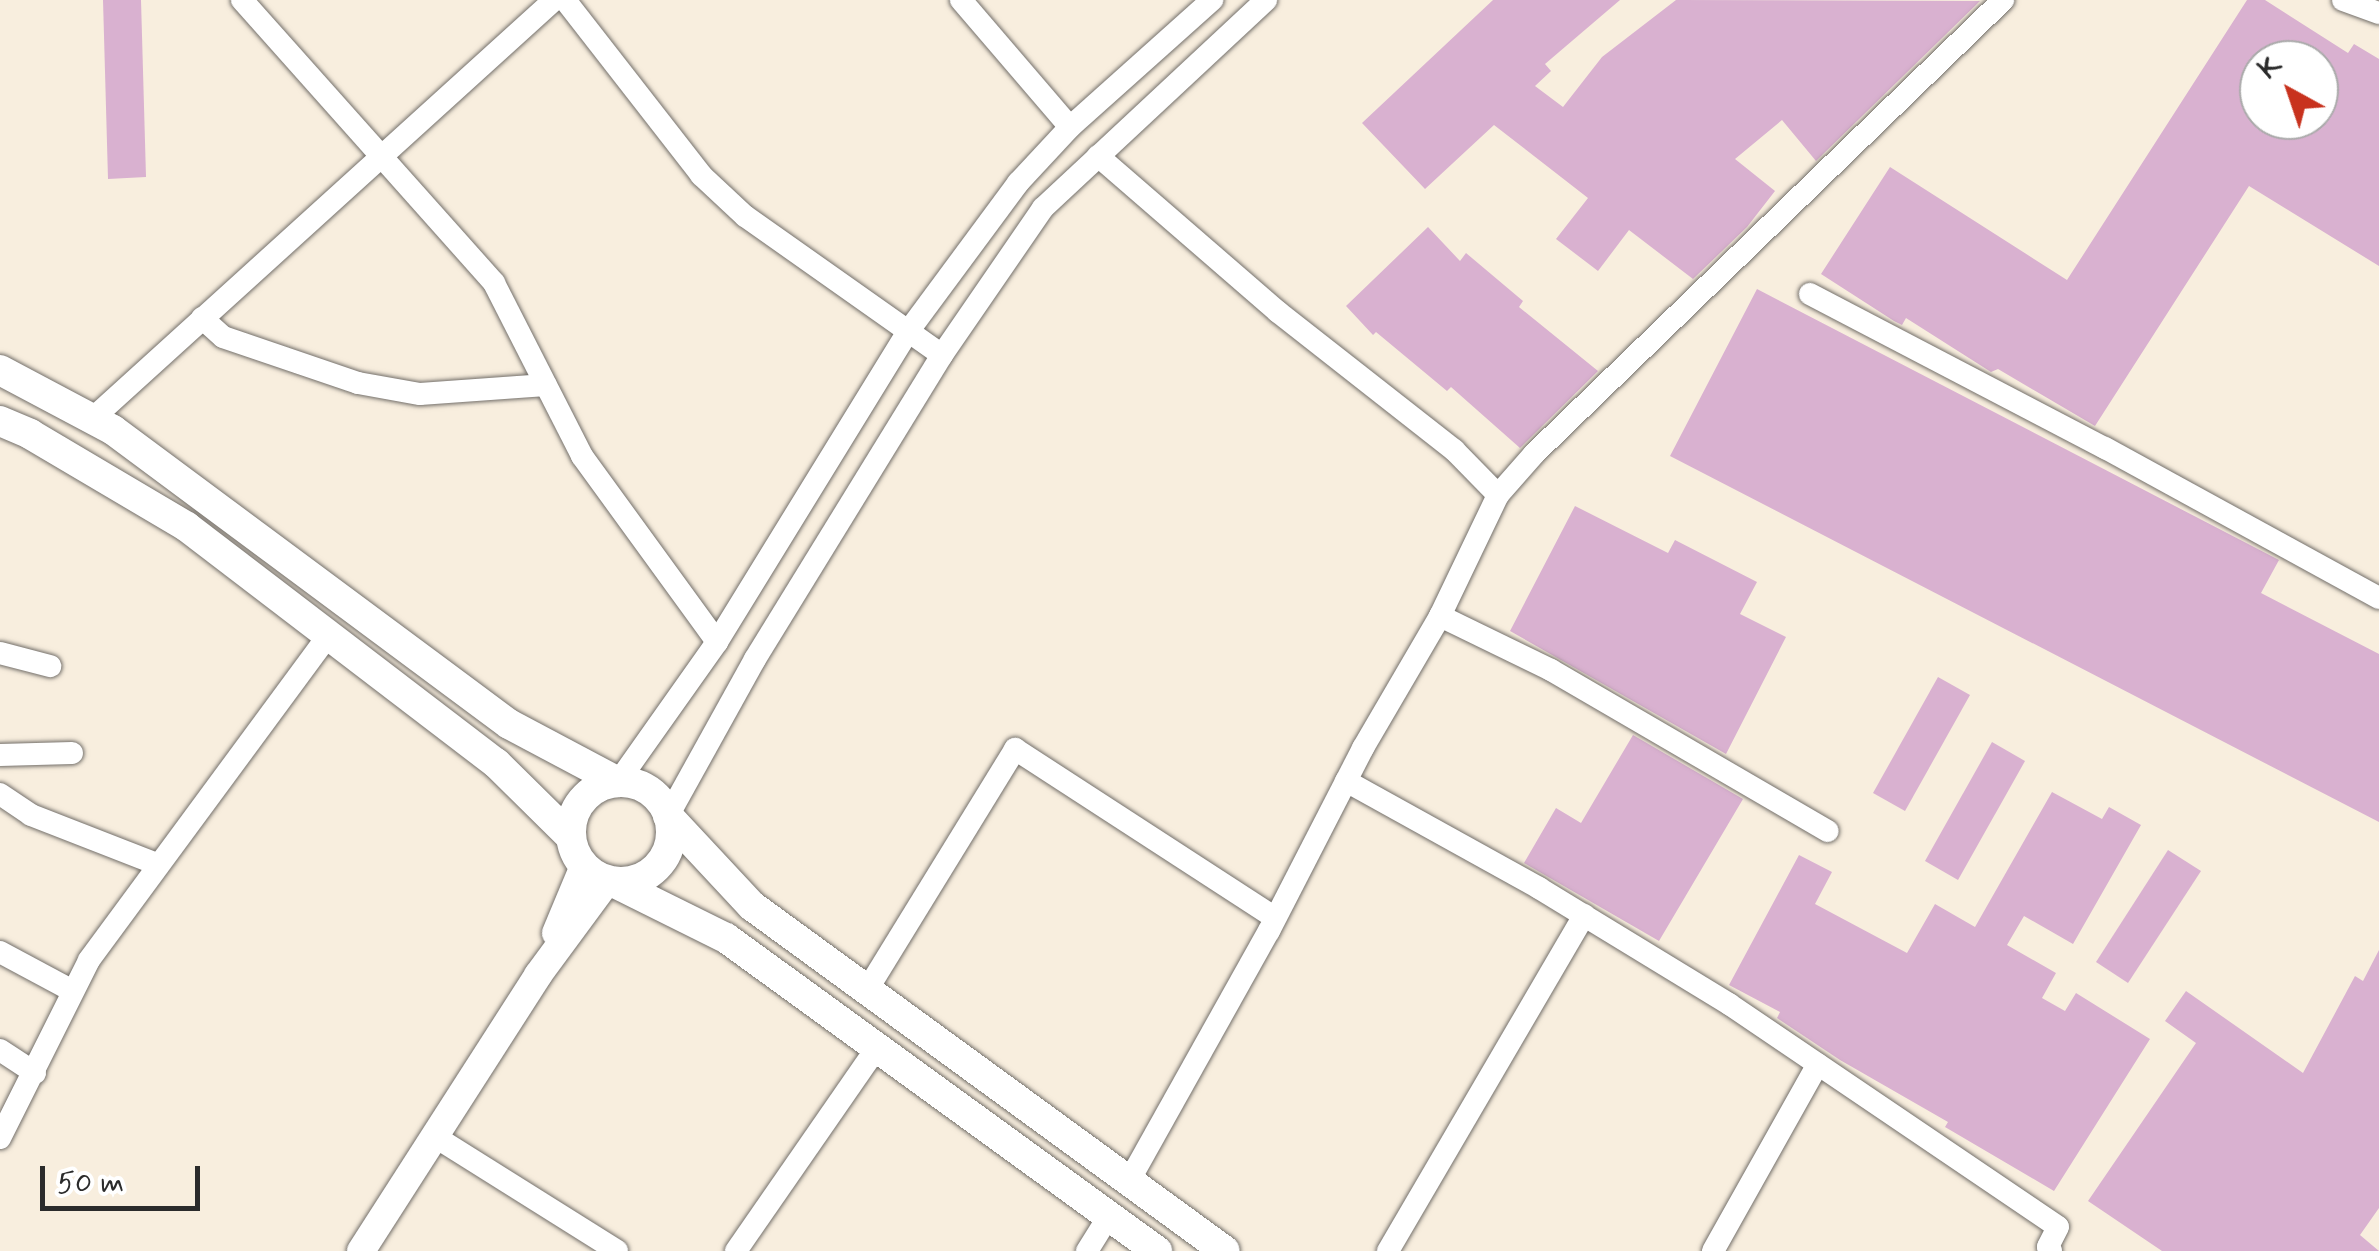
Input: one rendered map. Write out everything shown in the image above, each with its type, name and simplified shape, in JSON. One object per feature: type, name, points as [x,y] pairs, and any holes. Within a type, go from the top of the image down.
[{"type":"main road","points":[[0,370],[113,430],[509,724],[618,782],[648,790],[752,906],[1225,1251]]},
{"type":"main road","points":[[0,421],[30,434],[187,527],[496,763],[571,837],[602,876],[726,938],[1157,1251]]},
{"type":"main road","points":[[571,837],[578,806],[588,794],[618,782]]},
{"type":"main road","points":[[602,876],[630,882],[659,864],[668,850],[668,816]]},
{"type":"street","points":[[242,0],[494,283],[582,456],[718,642]]},
{"type":"street","points":[[90,420],[554,0]]},
{"type":"street","points":[[564,0],[701,175],[745,216],[942,355]]},
{"type":"street","points":[[961,0],[1070,127]]},
{"type":"street","points":[[618,782],[718,642],[907,333],[1018,183],[1070,127],[1212,0]]},
{"type":"street","points":[[668,816],[755,659],[942,355],[1043,208],[1266,0]]},
{"type":"street","points":[[1129,1181],[1440,616],[1498,496],[1547,441],[2004,0]]},
{"type":"street","points":[[2343,0],[2379,13]]},
{"type":"street","points":[[1098,156],[1278,312],[1454,450],[1498,496]]},
{"type":"street","points":[[1810,294],[2105,448],[2379,598]]},
{"type":"street","points":[[202,318],[223,337],[358,383],[420,394],[546,384]]},
{"type":"street","points":[[1440,616],[1551,670],[1828,831]]},
{"type":"street","points":[[0,1138],[35,1072],[71,990],[157,864],[328,636]]},
{"type":"street","points":[[0,654],[50,666]]},
{"type":"street","points":[[867,990],[1015,749],[1276,918]]},
{"type":"street","points":[[0,754],[72,753]]},
{"type":"street","points":[[1346,781],[1584,915],[1729,1004],[2058,1227],[2048,1250]]},
{"type":"street","points":[[0,794],[31,815],[157,864]]},
{"type":"street","points":[[361,1251],[602,876]]},
{"type":"street","points":[[1388,1251],[1584,915]]},
{"type":"street","points":[[0,952],[71,990]]},
{"type":"street","points":[[736,1251],[876,1049]]},
{"type":"street","points":[[0,1050],[35,1072]]},
{"type":"street","points":[[1713,1251],[1818,1064]]},
{"type":"street","points":[[434,1136],[617,1251]]},
{"type":"street","points":[[1087,1251],[1108,1217]]},
{"type":"building","points":[[103,0],[141,0],[146,177],[108,179]]},
{"type":"building","points":[[1493,0],[1620,0],[1545,64],[1551,71],[1535,86],[1563,107],[1602,57],[1676,0],[1980,1],[1816,161],[1782,120],[1735,159],[1775,191],[1747,227],[1693,279],[1629,230],[1598,271],[1556,239],[1588,198],[1494,125],[1425,189],[1362,123]]},
{"type":"building","points":[[2247,0],[2265,0],[2328,40],[2239,40],[2239,140],[2339,140],[2339,47],[2348,53],[2354,44],[2379,59],[2379,266],[2249,186],[2095,426],[1998,369],[1991,372],[1906,318],[1902,325],[1894,321],[1821,274],[1890,167],[2067,280]]},
{"type":"building","points":[[1428,227],[1460,261],[1466,253],[1523,301],[1519,307],[1598,371],[1520,448],[1451,387],[1447,391],[1376,332],[1373,335],[1346,306]]},
{"type":"building","points":[[1757,289],[2279,560],[2261,593],[2379,654],[2379,822],[1670,456]]},
{"type":"building","points":[[1575,506],[1668,553],[1675,540],[1757,582],[1740,614],[1786,637],[1726,754],[1510,631]]},
{"type":"building","points":[[1938,677],[1970,695],[1905,811],[1873,793]]},
{"type":"building","points":[[1633,735],[1743,799],[1659,941],[1524,863],[1556,808],[1581,823]]},
{"type":"building","points":[[1992,742],[2025,761],[1958,880],[1925,861]]},
{"type":"building","points":[[2052,792],[2102,819],[2109,807],[2141,825],[2073,944],[2024,916],[2007,945],[2056,973],[2042,998],[2065,1011],[2076,993],[2150,1039],[2054,1191],[1945,1127],[1948,1122],[1840,1060],[1777,1018],[1780,1012],[1729,985],[1799,855],[1832,872],[1815,904],[1907,953],[1935,904],[1975,927]]},
{"type":"building","points":[[2168,850],[2201,871],[2128,983],[2096,962]]},
{"type":"building","points":[[2379,950],[2379,1208],[2360,1235],[2379,1251],[2162,1251],[2088,1201],[2196,1043],[2165,1021],[2186,991],[2303,1073],[2355,976],[2363,981]]}]
